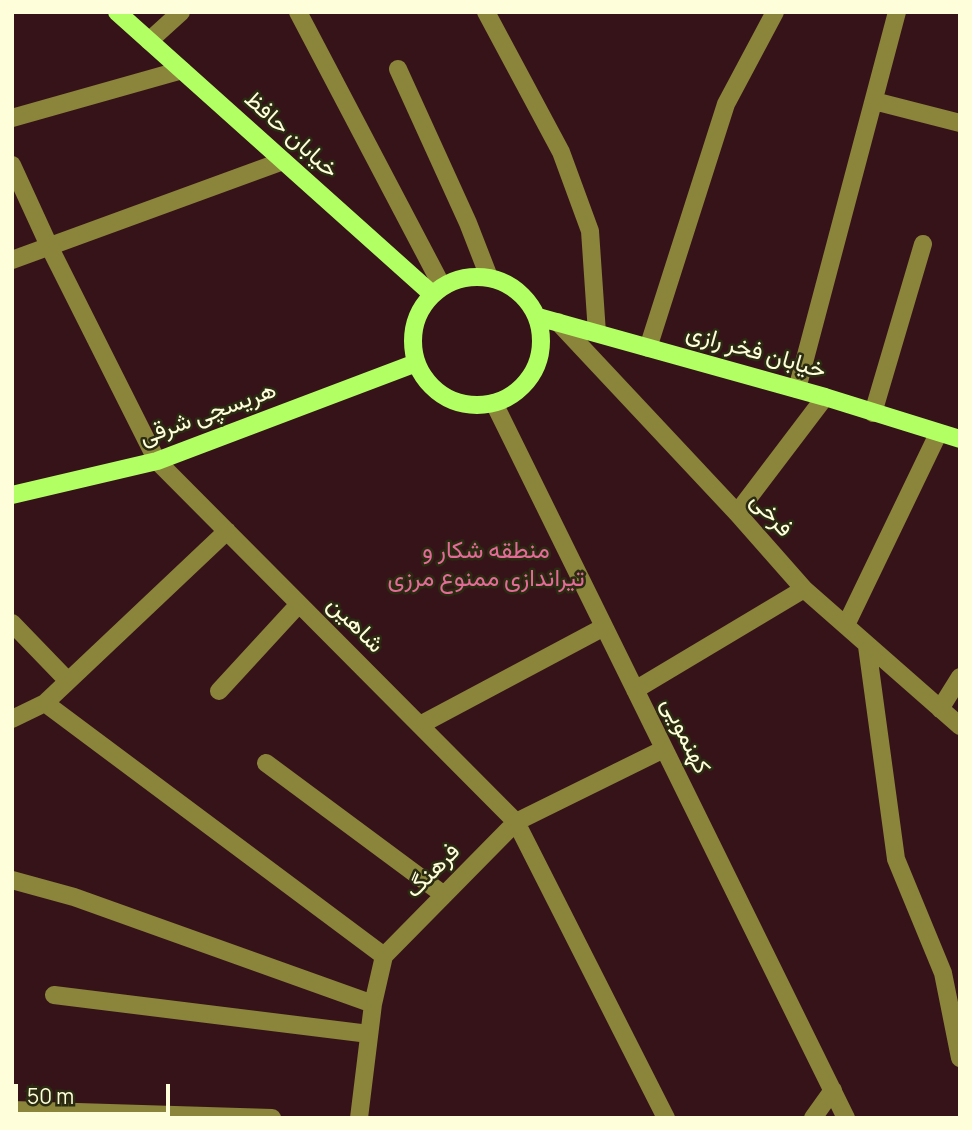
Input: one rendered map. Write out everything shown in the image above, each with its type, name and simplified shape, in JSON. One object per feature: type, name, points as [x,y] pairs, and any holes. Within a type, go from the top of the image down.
[{"type":"main road","name":"خیابان حافظ","points":[[117,12],[283,161],[437,290]]},
{"type":"main road","points":[[489,277],[514,288],[528,300],[538,317],[542,344],[535,370],[517,391],[494,403],[475,405],[456,402],[439,393],[426,380],[416,363],[412,345],[414,327],[421,309],[437,290],[459,278],[489,277]]},
{"type":"main road","name":"خیابان فخر رازی","points":[[538,317],[825,397],[960,439]]},
{"type":"main road","name":"هریسچی شرقی","points":[[12,495],[157,461],[416,363]]},
{"type":"street","points":[[149,41],[181,12]]},
{"type":"street","points":[[298,12],[437,290]]},
{"type":"street","points":[[486,12],[561,152],[590,231],[597,333]]},
{"type":"street","points":[[648,348],[726,104],[775,12]]},
{"type":"street","points":[[797,389],[898,12]]},
{"type":"street","points":[[398,69],[468,223],[489,277]]},
{"type":"street","points":[[12,118],[181,71]]},
{"type":"street","points":[[874,101],[960,123]]},
{"type":"street","points":[[12,260],[283,161]]},
{"type":"street","name":"شاهین","points":[[12,165],[50,248],[157,461],[516,822],[666,1118]]},
{"type":"street","points":[[873,413],[923,244]]},
{"type":"street","name":"فرخی","points":[[558,322],[737,513],[804,589],[960,726]]},
{"type":"street","points":[[737,513],[825,397]]},
{"type":"street","name":"کهنمویی","points":[[494,403],[846,1118]]},
{"type":"street","points":[[846,625],[938,434]]},
{"type":"street","points":[[12,719],[45,703],[227,531]]},
{"type":"street","points":[[635,690],[804,589]]},
{"type":"street","points":[[219,691],[299,604]]},
{"type":"street","points":[[12,624],[68,681]]},
{"type":"street","points":[[420,725],[604,627]]},
{"type":"street","points":[[867,646],[896,859],[943,973],[960,1058]]},
{"type":"street","points":[[940,709],[960,677]]},
{"type":"street","points":[[45,703],[384,956],[373,1004],[359,1118]]},
{"type":"street","name":"فرهنگ","points":[[384,956],[516,822],[664,749]]},
{"type":"street","points":[[266,763],[444,895]]},
{"type":"street","points":[[12,880],[74,897],[373,1004]]},
{"type":"street","points":[[54,995],[369,1034]]},
{"type":"street","points":[[813,1118],[833,1090]]},
{"type":"street","points":[[12,1110],[70,1115],[272,1118]]},
{"type":"green space","name":"منطقه شکار و تیراندازی ممنوع مرزی","points":[[12,12],[960,12],[960,1118],[12,1118]]}]
